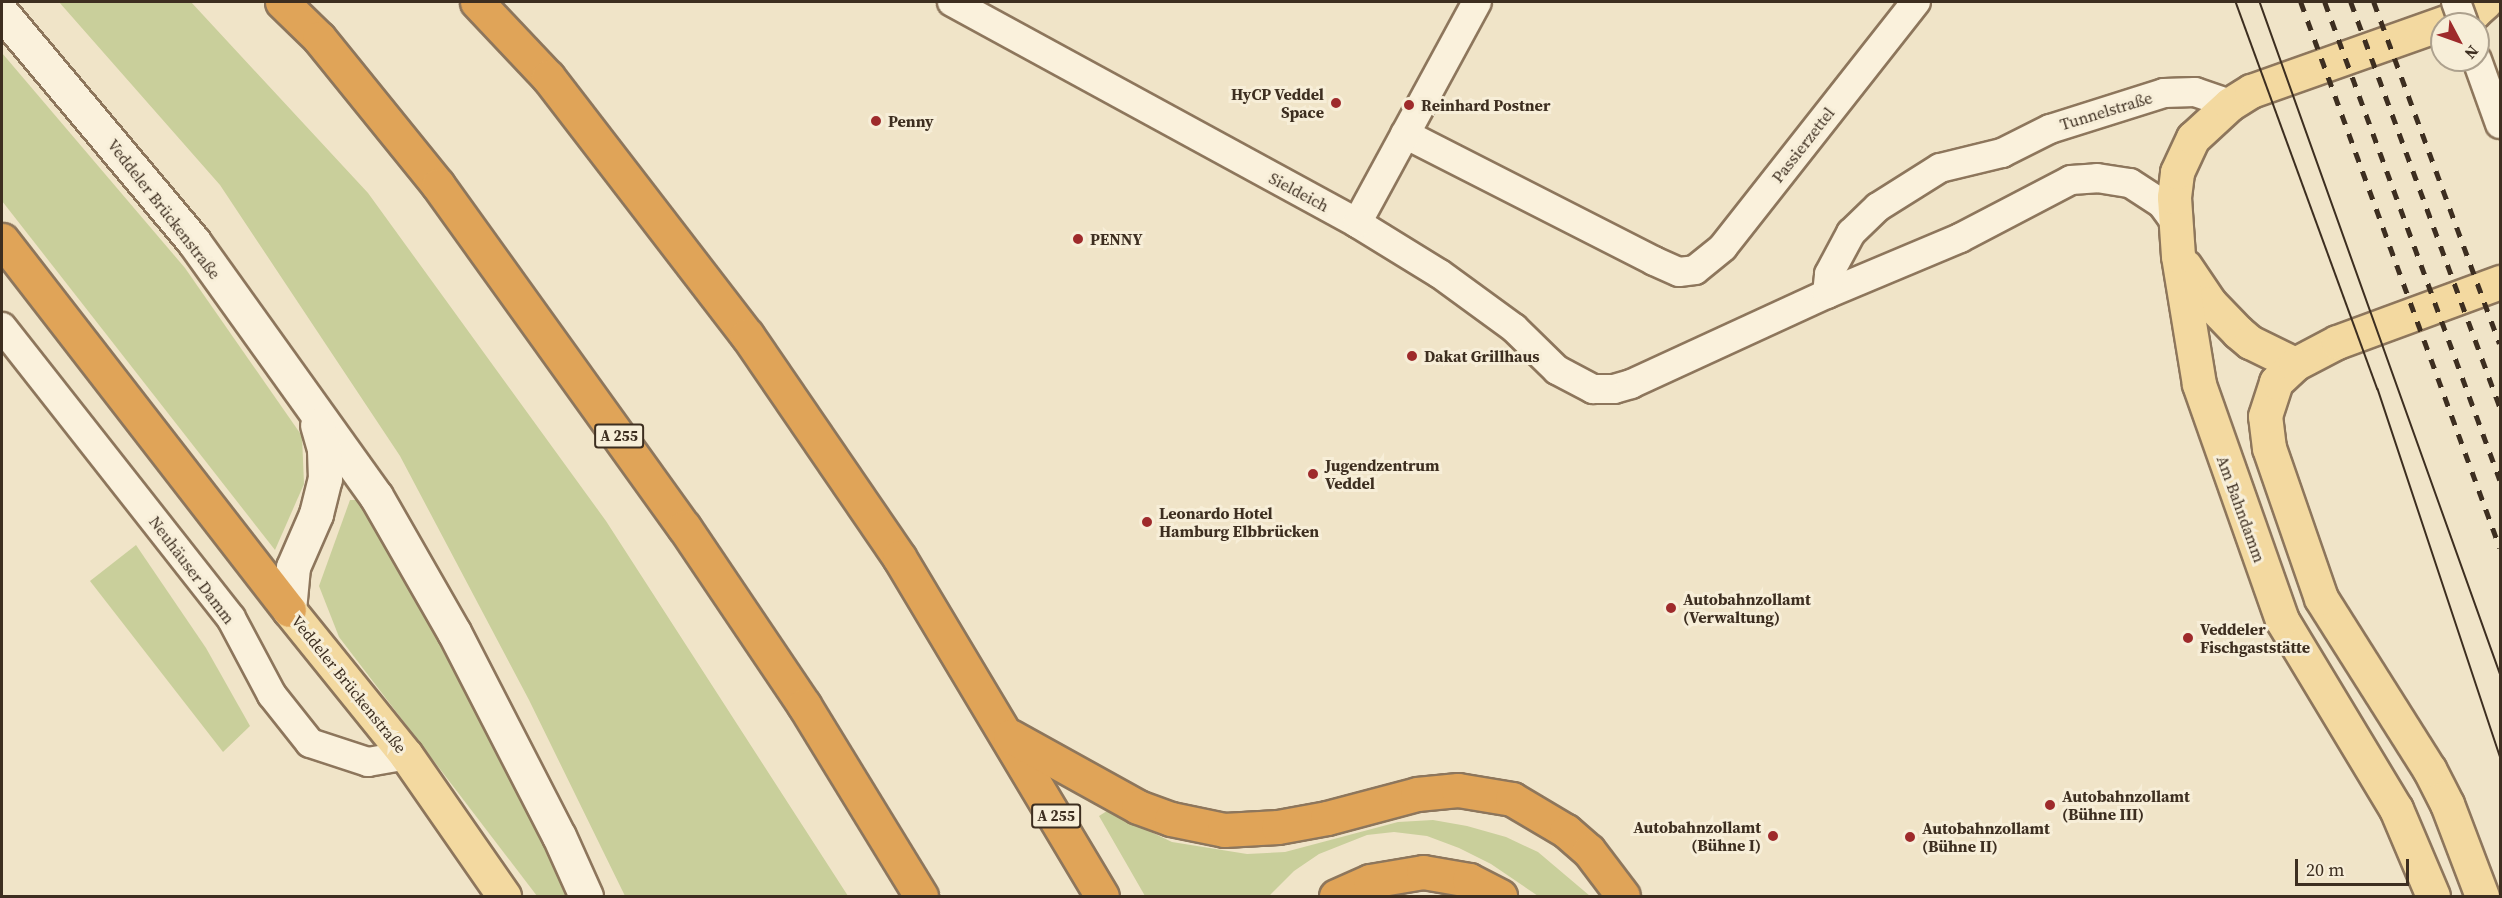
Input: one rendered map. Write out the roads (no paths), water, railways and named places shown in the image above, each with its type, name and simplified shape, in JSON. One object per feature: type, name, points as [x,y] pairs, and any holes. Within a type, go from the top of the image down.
[{"type":"highway","name":"A 255","points":[[282,2],[318,38],[438,185],[684,527],[804,705],[921,897]]},
{"type":"highway","name":"A 255","points":[[477,2],[548,77],[747,335],[898,557],[1009,735],[1102,897]]},
{"type":"highway","points":[[2,240],[289,610]]},
{"type":"highway","points":[[1009,735],[1138,807],[1171,819],[1224,830],[1278,827],[1327,818],[1417,794],[1458,790],[1512,799],[1566,831],[1589,851],[1623,897]]},
{"type":"highway","points":[[1336,897],[1371,881],[1423,872],[1469,880],[1500,897]]},
{"type":"main road","points":[[2230,104],[2251,91],[2476,10]]},
{"type":"main road","name":"Am Bahndamm","points":[[2230,104],[2193,138],[2177,172],[2175,222],[2178,256],[2199,384],[2282,621],[2396,809],[2433,897]]},
{"type":"main road","points":[[2178,256],[2220,315],[2250,342],[2295,364]]},
{"type":"main road","points":[[2482,897],[2447,804],[2429,769],[2321,598],[2265,432],[2268,399],[2276,382],[2295,364],[2337,342],[2500,282]]},
{"type":"main road","name":"Veddeler Brückenstraße","points":[[289,610],[406,755],[504,897]]},
{"type":"street","name":"Sieldeich","points":[[952,2],[1358,223],[1440,274],[1514,328],[1574,381],[1604,391],[1631,384],[1827,294]]},
{"type":"street","points":[[1358,223],[1477,2]]},
{"type":"street","name":"Passierzettel","points":[[1405,134],[1679,272],[1695,270],[1723,247],[1916,2]]},
{"type":"street","name":"Veddeler Brückenstraße","points":[[2,13],[194,242],[314,415],[376,496],[454,632],[559,836],[586,897]]},
{"type":"street","points":[[2481,72],[2500,124]]},
{"type":"street","name":"Tunnelstraße","points":[[1827,294],[1828,274],[1851,233],[1878,207],[1940,168],[2002,153],[2050,129],[2164,93],[2195,92],[2230,104]]},
{"type":"street","points":[[1827,294],[1960,238],[2071,180],[2097,178],[2130,183],[2162,204],[2175,222]]},
{"type":"street","name":"Neuhäuser Damm","points":[[2,327],[231,618],[272,695],[310,743],[368,762],[406,755]]},
{"type":"street","name":"Veddeler Brückenstraße","points":[[289,610],[293,567],[316,514],[325,479],[324,449],[314,415]]},
{"type":"tram line","points":[[2236,2],[2378,389],[2500,756]]},
{"type":"tram line","points":[[2260,2],[2500,673]]},
{"type":"railway","points":[[2301,2],[2500,548]]},
{"type":"railway","points":[[2325,2],[2500,480]]},
{"type":"railway","points":[[2351,2],[2500,406]]},
{"type":"railway","points":[[2374,2],[2500,344]]},
{"type":"place","name":"HyCP Veddel Space","points":[[1336,103]]},
{"type":"place","name":"Reinhard Postner","points":[[1409,105]]},
{"type":"place","name":"Penny","points":[[876,121]]},
{"type":"place","name":"PENNY","points":[[1078,239]]},
{"type":"place","name":"Dakat Grillhaus","points":[[1412,356]]},
{"type":"place","name":"Jugendzentrum Veddel","points":[[1313,474]]},
{"type":"place","name":"Leonardo Hotel Hamburg Elbbrücken","points":[[1147,522]]},
{"type":"place","name":"Autobahnzollamt (Verwaltung)","points":[[1671,608]]},
{"type":"place","name":"Veddeler Fischgaststätte","points":[[2188,638]]},
{"type":"place","name":"Autobahnzollamt (Bühne III)","points":[[2050,805]]},
{"type":"place","name":"Autobahnzollamt (Bühne I)","points":[[1773,836]]},
{"type":"place","name":"Autobahnzollamt (Bühne II)","points":[[1910,837]]}]
